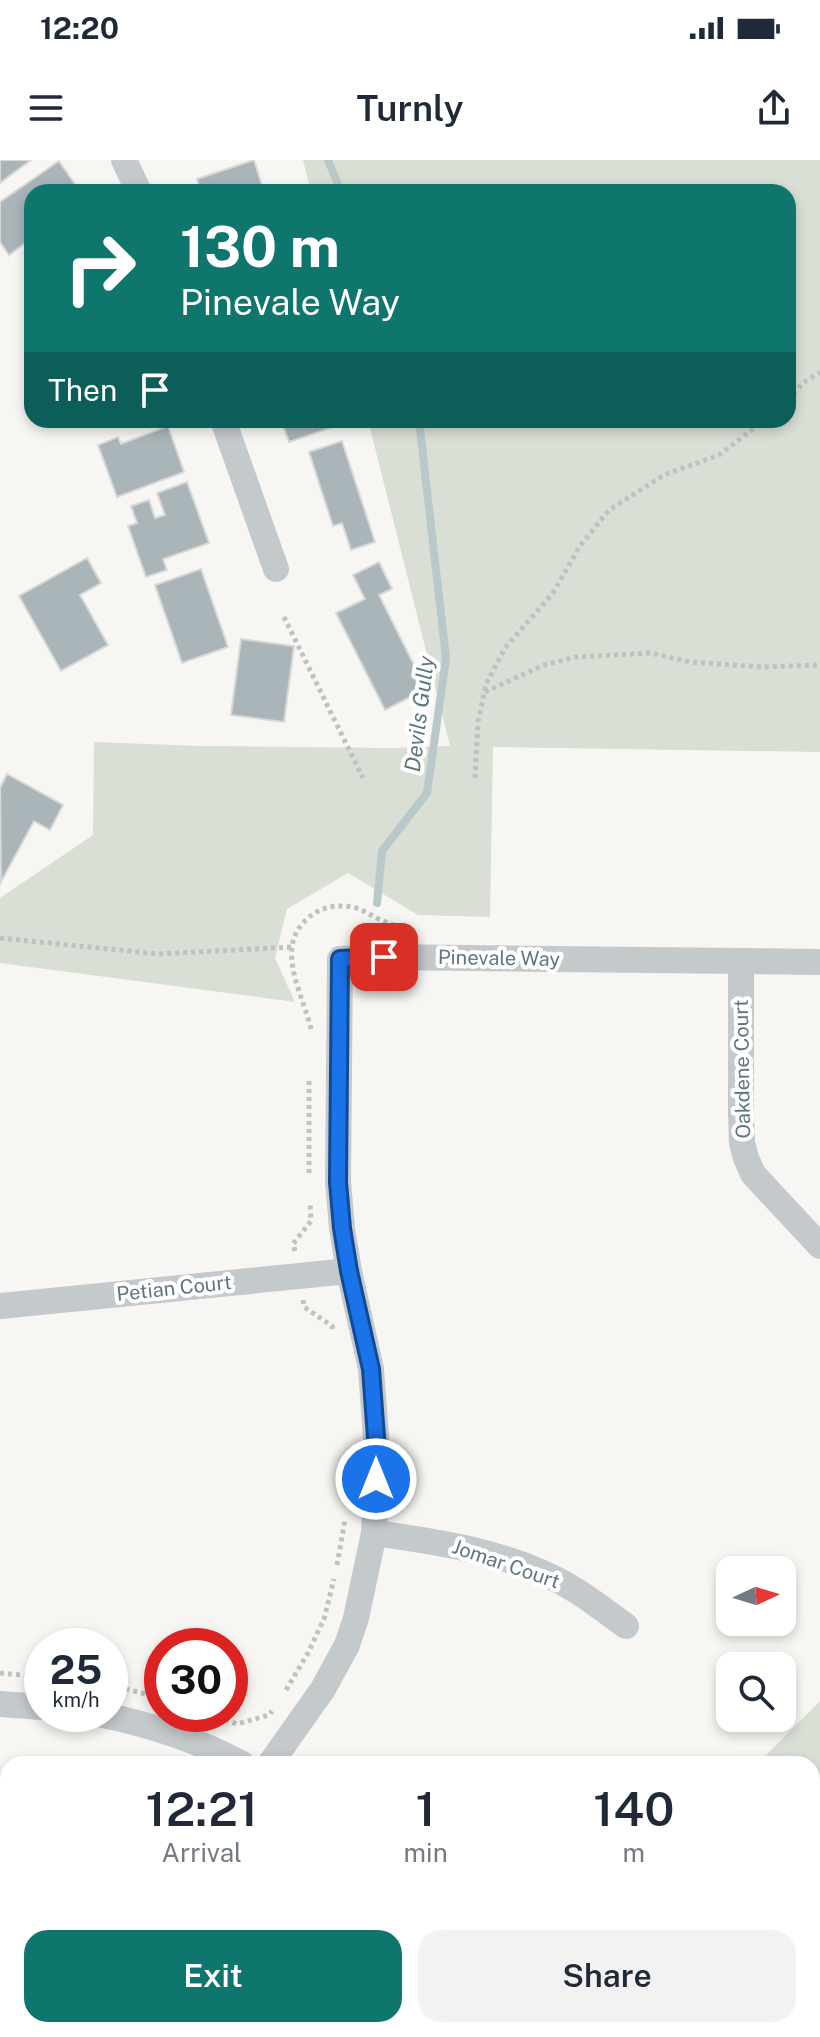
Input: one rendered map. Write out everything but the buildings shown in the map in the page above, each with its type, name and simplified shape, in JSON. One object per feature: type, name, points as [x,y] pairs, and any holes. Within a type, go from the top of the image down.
[{"type":"street","points":[[124,160],[135,184]]},
{"type":"street","points":[[226,428],[276,569]]},
{"type":"street","name":"Pinevale Way","points":[[276,1756],[323,1689],[347,1645],[356,1618],[374,1533],[377,1451],[371,1369],[349,1271],[338,1182],[340,959],[820,962]]},
{"type":"street","name":"Oakdene Court","points":[[741,961],[741,1114],[746,1158],[753,1174],[820,1246]]},
{"type":"street","name":"Petian Court","points":[[0,1306],[349,1271]]},
{"type":"street","name":"Jomar Court","points":[[374,1533],[444,1542],[536,1570],[574,1589],[626,1626]]},
{"type":"street","points":[[0,1704],[24,1706]]},
{"type":"street","points":[[128,1721],[169,1731],[227,1756]]},
{"type":"path","points":[[796,391],[820,372]]},
{"type":"path","points":[[475,778],[478,722],[486,684],[505,648],[553,593],[580,546],[609,510],[664,475],[719,455],[754,428]]},
{"type":"path","points":[[284,617],[363,778]]},
{"type":"path","points":[[485,693],[544,665],[576,657],[650,653],[691,662],[762,667],[820,665]]},
{"type":"path","points":[[311,1039],[291,961],[291,947],[300,925],[313,913],[327,907],[354,908],[396,926],[424,928]]},
{"type":"path","points":[[0,938],[158,954],[291,947]]},
{"type":"path","points":[[309,1176],[310,1069]]},
{"type":"path","points":[[310,1191],[311,1221],[293,1244],[304,1307],[332,1326],[335,1341]]},
{"type":"path","points":[[248,1721],[269,1715],[308,1653],[324,1619],[346,1511]]},
{"type":"path","points":[[0,1673],[24,1675]]},
{"type":"shaded area","points":[[303,160],[820,160],[820,752],[493,747],[490,917],[418,915],[348,873],[287,909],[275,958],[295,1002],[0,963],[0,898],[93,835],[94,742],[200,746],[450,746],[370,428],[796,428],[796,184],[309,184]]},
{"type":"shaded area","points":[[820,1701],[820,1756],[765,1756],[789,1732],[796,1732],[796,1725]]},
{"type":"waterway","name":"Devils Gully","points":[[328,160],[338,184]]},
{"type":"waterway","name":"Devils Gully","points":[[377,903],[382,851],[427,793],[446,658],[420,428]]},
{"type":"route","points":[[376,1479],[371,1369],[349,1271],[338,1182],[340,959],[384,957]]}]
